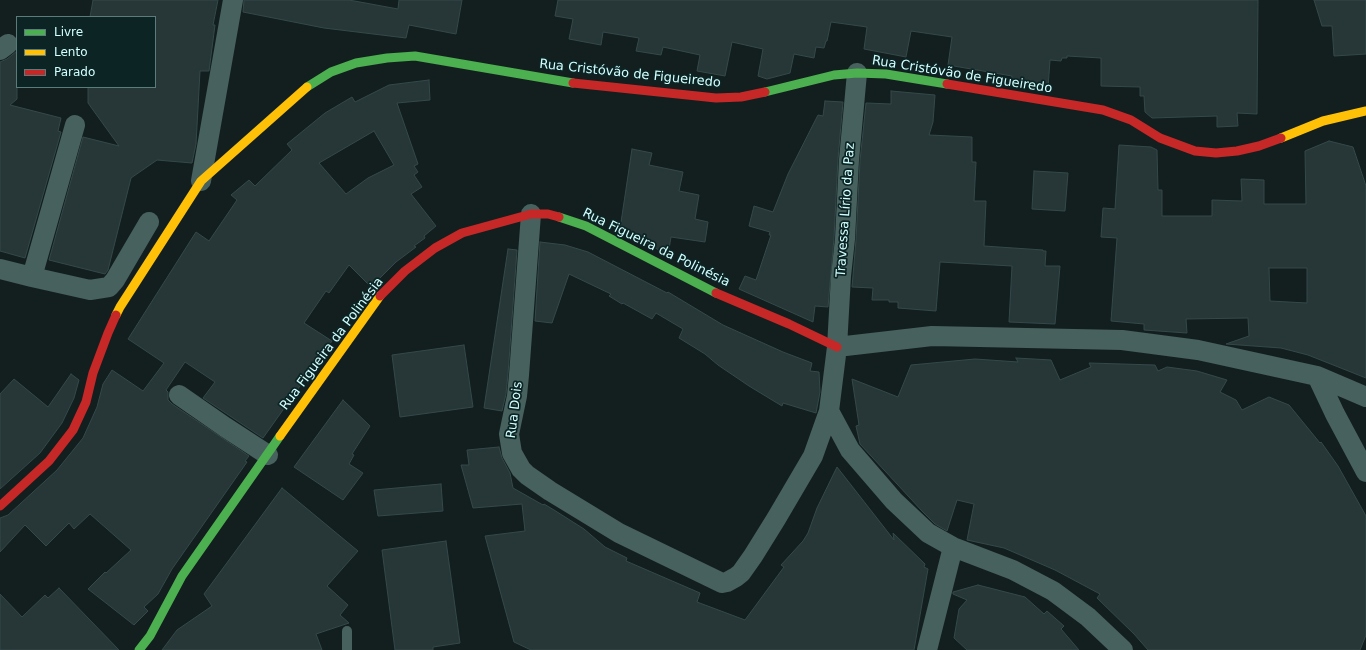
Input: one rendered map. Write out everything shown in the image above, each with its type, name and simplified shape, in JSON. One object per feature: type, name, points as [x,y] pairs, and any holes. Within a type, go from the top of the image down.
[{"type":"street","points":[[202,181],[233,0]]},
{"type":"street","name":"Rua Cristóvão de Figueiredo","points":[[0,506],[49,460],[73,430],[86,402],[96,366],[108,333],[120,307],[202,181],[303,90],[331,72],[356,64],[387,58],[415,56],[559,82],[716,98],[741,97],[834,75],[857,73],[886,74],[1104,110],[1131,120],[1160,138],[1176,145],[1195,151],[1216,153],[1237,151],[1259,146],[1323,121],[1366,111]]},
{"type":"street","name":"Travessa Lírio da Paz","points":[[829,411],[837,347],[849,160],[857,73]]},
{"type":"street","points":[[32,277],[75,125]]},
{"type":"street","name":"Rua Figueira da Polinésia","points":[[139,650],[150,636],[182,576],[382,293],[405,271],[435,248],[462,233],[531,214],[548,214],[586,226],[707,289],[789,324],[837,347]]},
{"type":"street","name":"Rua Dois","points":[[531,214],[517,396],[509,434],[512,453],[516,462],[527,475],[619,533],[722,583],[732,580],[741,572],[753,556],[812,456],[829,411]]},
{"type":"street","points":[[0,269],[90,290],[109,287],[115,280],[149,222]]},
{"type":"street","points":[[837,347],[932,336],[1122,340],[1198,350],[1317,376],[1366,397]]},
{"type":"street","points":[[1317,376],[1335,414],[1366,472]]},
{"type":"street","points":[[179,395],[268,455]]},
{"type":"street","points":[[829,411],[850,450],[894,501],[928,534],[953,548],[1013,570],[1053,591],[1088,617],[1124,650]]},
{"type":"street","points":[[927,650],[953,548]]},
{"type":"lane","points":[[347,631],[347,650]]},
{"type":"building","points":[[93,0],[218,0],[213,25],[215,25],[209,71],[200,71],[196,144],[192,163],[157,160],[131,178],[108,270],[105,274],[49,260],[83,137],[119,146],[88,103],[88,88],[156,88],[156,16],[90,16]]},
{"type":"building","points":[[244,0],[349,0],[398,9],[399,0],[462,0],[456,34],[409,25],[406,38],[324,28],[243,12]]},
{"type":"building","points":[[558,0],[1258,0],[1257,114],[1237,113],[1238,126],[1217,127],[1217,116],[1152,118],[1145,112],[1144,96],[1140,96],[1140,87],[1101,86],[1101,58],[1067,56],[1067,58],[1062,58],[1061,61],[1050,60],[1048,88],[1011,82],[1012,76],[948,65],[952,37],[911,31],[906,57],[864,49],[867,27],[831,22],[824,48],[816,47],[814,58],[794,54],[790,73],[767,79],[758,76],[763,49],[732,42],[725,76],[697,71],[700,55],[663,47],[661,55],[636,51],[639,38],[603,32],[601,45],[569,39],[573,19],[555,16]]},
{"type":"building","points":[[1314,0],[1366,0],[1366,54],[1334,56],[1332,26],[1322,26]]},
{"type":"building","points":[[16,52],[17,99],[10,105],[61,118],[58,131],[61,132],[25,258],[0,251],[0,62],[7,59]]},
{"type":"building","points":[[429,80],[430,100],[397,103],[418,164],[414,166],[418,172],[414,175],[422,187],[411,194],[436,226],[424,236],[425,238],[414,246],[416,247],[396,262],[371,287],[349,265],[329,293],[326,291],[304,323],[332,341],[263,438],[203,398],[215,382],[185,362],[166,390],[168,392],[168,400],[249,456],[245,461],[247,462],[172,569],[158,594],[144,607],[148,611],[134,625],[88,589],[131,550],[90,514],[74,529],[69,523],[46,546],[25,525],[0,552],[0,518],[8,515],[57,470],[83,438],[97,407],[103,384],[112,370],[143,391],[164,363],[128,339],[196,232],[209,241],[237,200],[231,195],[249,180],[255,186],[292,150],[287,144],[325,113],[352,97],[355,102],[389,85]],"holes":[[[374,131],[394,165],[368,178],[346,194],[319,163]]]},
{"type":"building","points":[[891,91],[935,95],[933,122],[929,135],[972,137],[972,162],[976,162],[974,201],[986,201],[984,246],[1043,250],[1046,251],[1045,266],[1060,266],[1055,324],[1009,322],[1012,266],[940,262],[936,311],[898,308],[898,302],[889,302],[889,300],[872,300],[873,288],[852,287],[860,161],[866,103],[891,104]]},
{"type":"building","points":[[825,101],[843,102],[828,307],[815,306],[813,322],[739,289],[745,276],[756,280],[771,235],[769,235],[770,232],[749,226],[754,206],[773,212],[788,174],[818,115],[823,116]]},
{"type":"building","points":[[1329,141],[1353,147],[1366,186],[1366,378],[1308,355],[1281,348],[1226,344],[1249,336],[1248,318],[1186,319],[1187,333],[1144,330],[1144,324],[1111,321],[1117,238],[1101,237],[1103,208],[1115,209],[1119,145],[1151,147],[1157,150],[1158,190],[1162,190],[1162,216],[1212,216],[1212,200],[1242,201],[1241,179],[1264,180],[1264,204],[1306,204],[1305,151]],"holes":[[[1269,268],[1307,268],[1307,303],[1270,301]]]},
{"type":"building","points":[[632,149],[652,153],[649,165],[683,172],[679,191],[699,195],[695,219],[708,222],[705,242],[671,237],[668,255],[620,229]]},
{"type":"building","points":[[1034,171],[1068,173],[1065,211],[1032,209]]},
{"type":"building","points":[[540,242],[565,245],[588,252],[667,293],[668,292],[723,325],[783,352],[812,363],[810,371],[819,372],[820,392],[816,413],[783,403],[782,406],[749,386],[718,365],[705,354],[679,338],[683,329],[656,313],[652,319],[609,296],[611,294],[569,274],[552,323],[535,321]]},
{"type":"building","points":[[508,249],[517,250],[508,374],[506,394],[502,411],[484,408]]},
{"type":"building","points":[[464,345],[473,407],[400,417],[392,355]]},
{"type":"building","points":[[1016,358],[1051,360],[1060,380],[1091,367],[1089,363],[1155,365],[1158,371],[1167,367],[1197,371],[1227,380],[1220,392],[1236,400],[1242,410],[1269,397],[1289,405],[1320,443],[1321,442],[1338,466],[1366,516],[1366,635],[1360,650],[1148,650],[1134,634],[1097,598],[1100,594],[1055,570],[1004,548],[967,540],[974,504],[957,500],[947,531],[935,524],[860,444],[856,426],[859,425],[852,379],[898,397],[911,365],[975,359],[1018,362]]},
{"type":"building","points":[[71,374],[79,380],[74,398],[62,423],[40,453],[0,489],[0,394],[14,379],[48,407]]},
{"type":"building","points":[[343,400],[370,426],[352,454],[354,455],[349,464],[363,473],[343,500],[294,467]]},
{"type":"building","points":[[499,447],[502,458],[510,473],[513,488],[543,505],[544,504],[584,529],[605,547],[627,558],[626,561],[700,593],[697,602],[745,620],[784,567],[781,565],[803,541],[808,533],[817,508],[837,467],[894,540],[893,533],[925,564],[924,567],[928,569],[914,650],[531,650],[514,642],[485,536],[525,531],[522,504],[473,508],[461,465],[469,465],[467,450]]},
{"type":"building","points":[[441,484],[443,511],[378,516],[374,490]]},
{"type":"building","points":[[282,488],[358,551],[327,586],[348,605],[340,615],[349,623],[316,634],[322,650],[162,650],[177,630],[212,606],[204,594]]},
{"type":"building","points":[[446,541],[460,643],[433,647],[433,650],[395,650],[382,550]]},
{"type":"building","points":[[978,585],[1025,597],[1044,614],[1047,611],[1064,626],[1061,629],[1079,650],[967,650],[954,638],[959,609],[967,600],[953,594],[953,592]]},
{"type":"building","points":[[59,588],[119,650],[0,650],[0,594],[22,617],[45,595],[48,598]]},
{"type":"traffic: fast","points":[[307,87],[331,72],[356,63],[387,58],[415,56],[573,83]]},
{"type":"traffic: fast","points":[[765,92],[834,75],[857,73],[886,74],[947,84]]},
{"type":"traffic: fast","points":[[559,217],[586,226],[716,293]]},
{"type":"traffic: fast","points":[[139,650],[150,636],[182,576],[280,436]]},
{"type":"traffic: slow","points":[[116,315],[201,181],[307,87]]},
{"type":"traffic: slow","points":[[1281,138],[1323,121],[1366,111]]},
{"type":"traffic: slow","points":[[280,436],[380,296]]},
{"type":"traffic: jam","points":[[573,83],[716,98],[741,97],[765,92]]},
{"type":"traffic: jam","points":[[947,84],[1103,110],[1131,120],[1160,138],[1195,151],[1216,153],[1237,151],[1259,146],[1281,138]]},
{"type":"traffic: jam","points":[[380,296],[405,271],[435,248],[462,233],[531,214],[548,214],[559,217]]},
{"type":"traffic: jam","points":[[716,293],[789,324],[837,347]]},
{"type":"traffic: jam","points":[[0,506],[49,461],[73,430],[86,402],[93,373],[116,315]]}]
